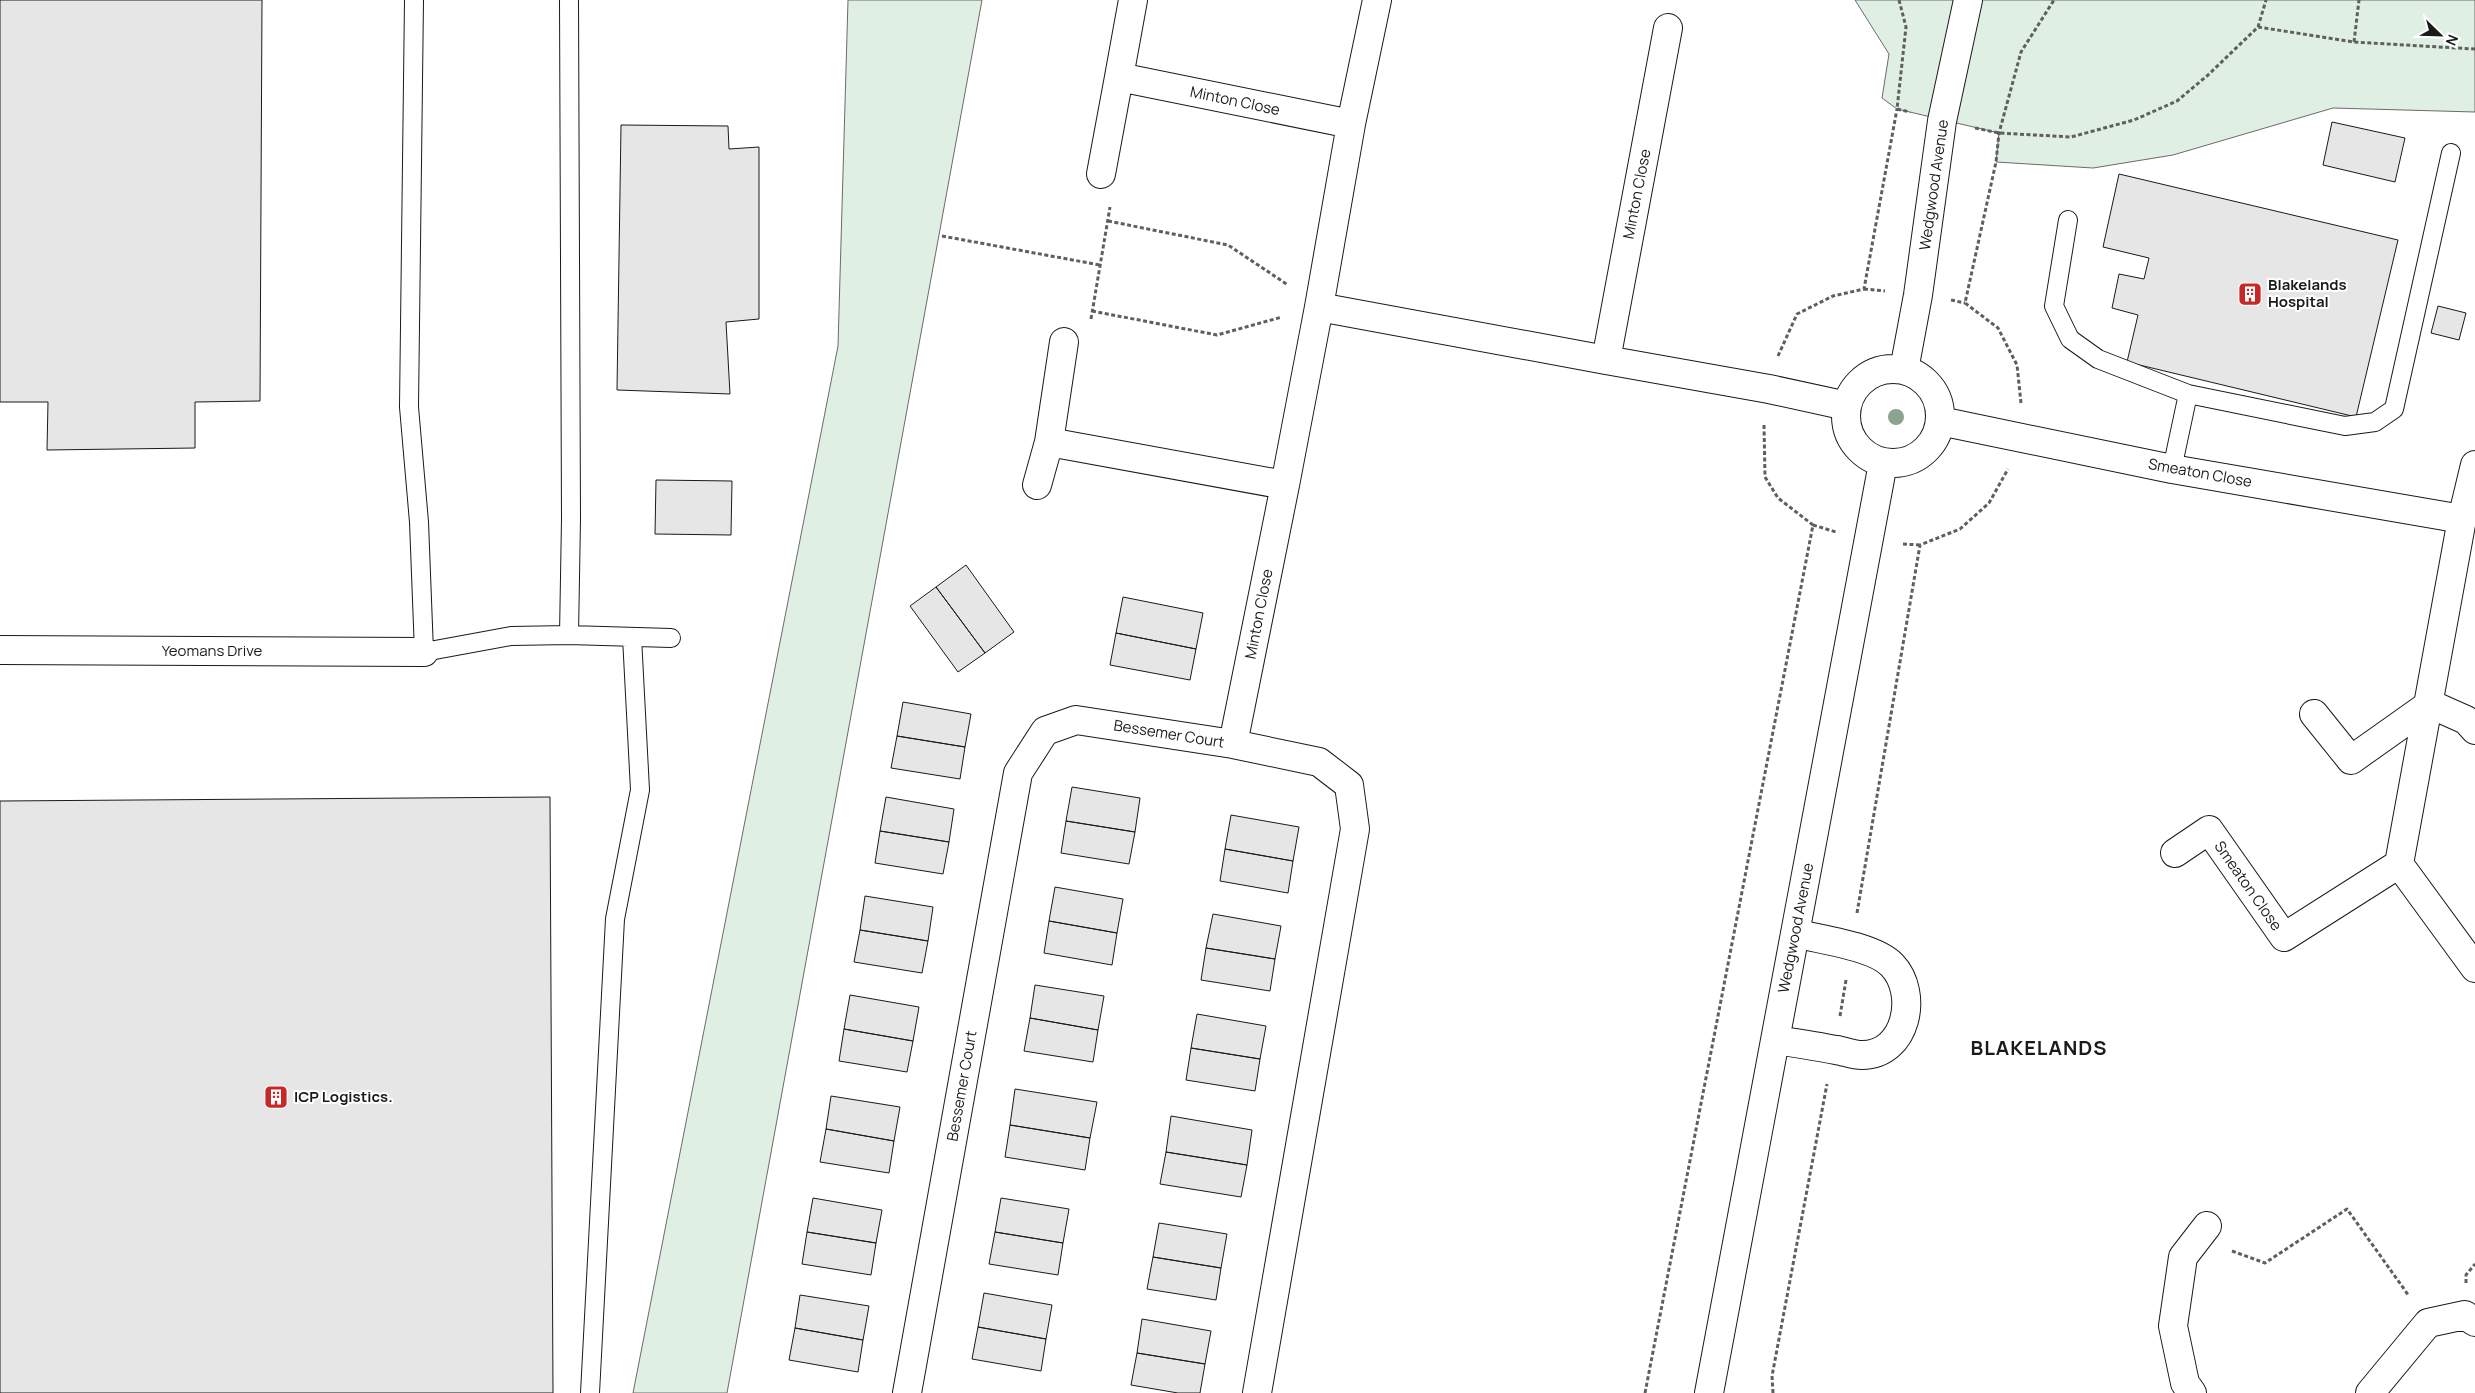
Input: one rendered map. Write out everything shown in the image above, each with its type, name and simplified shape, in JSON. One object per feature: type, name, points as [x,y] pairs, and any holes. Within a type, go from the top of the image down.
[{"type":"street","points":[[1101,174],[1134,0]]},
{"type":"street","name":"Minton Close","points":[[1232,744],[1285,485],[1351,124],[1377,0]]},
{"type":"street","name":"Wedgwood Avenue","points":[[1904,370],[1918,295],[1942,120],[1968,0]]},
{"type":"street","name":"Minton Close","points":[[1606,360],[1668,28]]},
{"type":"street","name":"Minton Close","points":[[1119,77],[1351,124]]},
{"type":"street","points":[[1319,307],[1769,389],[1847,406]]},
{"type":"street","points":[[1037,486],[1049,442],[1064,342]]},
{"type":"street","points":[[1904,370],[1927,384],[1935,395],[1939,408],[1940,422],[1936,437],[1926,450],[1906,461],[1883,463],[1868,457],[1857,448],[1850,436],[1846,421],[1847,406],[1854,389],[1868,376],[1879,371],[1904,370]]},
{"type":"street","name":"Smeaton Close","points":[[1940,422],[2172,469],[2462,519]]},
{"type":"street","points":[[1049,442],[1285,485]]},
{"type":"street","name":"Wedgwood Avenue","points":[[1710,1393],[1883,463]]},
{"type":"street","points":[[2475,465],[2462,519],[2430,704],[2399,864],[2475,968]]},
{"type":"street","name":"Yeomans Drive","points":[[0,650],[424,652]]},
{"type":"street","points":[[2314,714],[2350,760],[2430,704]]},
{"type":"street","points":[[2430,704],[2466,720],[2475,730]]},
{"type":"street","name":"Bessemer Court","points":[[907,1393],[1018,773],[1045,731],[1076,720],[1232,744],[1319,762],[1349,785],[1355,829],[1257,1393]]},
{"type":"street","name":"Smeaton Close","points":[[2176,853],[2209,830],[2284,937],[2399,864]]},
{"type":"street","points":[[1775,1040],[1862,1055],[1880,1051],[1896,1039],[1906,1020],[1905,983],[1892,965],[1879,956],[1795,933]]},
{"type":"street","points":[[2192,1393],[2185,1383],[2173,1326],[2183,1257],[2207,1226]]},
{"type":"street","points":[[2370,1393],[2428,1323],[2465,1315],[2475,1322]]},
{"type":"lane","points":[[414,0],[409,238],[409,407],[418,522],[424,652],[511,636],[568,635],[671,638]]},
{"type":"lane","points":[[568,635],[571,519],[569,0]]},
{"type":"lane","points":[[2068,220],[2054,306],[2070,339],[2098,359],[2188,394],[2345,426],[2375,422],[2394,410],[2452,153]]},
{"type":"lane","points":[[2172,469],[2188,394]]},
{"type":"lane","points":[[590,1393],[614,919],[640,790],[632,637]]},
{"type":"path","points":[[1645,1393],[1813,525],[1778,498],[1765,477],[1763,428],[1769,389],[1780,347],[1797,314],[1833,296],[1864,289],[1897,109],[1906,27],[1899,0]]},
{"type":"path","points":[[1773,1393],[1772,1376],[1834,1050],[1920,545],[1960,530],[1989,503],[2010,464],[2019,438],[2021,405],[2017,365],[1998,328],[1965,303],[1996,162],[1999,133],[2021,52],[2054,0]]},
{"type":"path","points":[[1897,109],[1999,133],[2071,137],[2134,120],[2177,101],[2208,75],[2258,27],[2266,0]]},
{"type":"path","points":[[2354,42],[2359,0]]},
{"type":"path","points":[[2258,27],[2354,42],[2475,49]]},
{"type":"path","points":[[1064,342],[1087,339],[1113,192],[1101,174]]},
{"type":"path","points":[[1108,221],[1228,245],[1319,307]]},
{"type":"path","points":[[942,236],[1100,265]]},
{"type":"path","points":[[1092,311],[1217,335],[1319,307]]},
{"type":"path","points":[[2207,1226],[2234,1253],[2265,1263],[2347,1208],[2428,1323]]},
{"type":"path","points":[[2466,1275],[2475,1270]]},
{"type":"green space","points":[[848,0],[982,0],[727,1393],[633,1393],[838,346]]},
{"type":"green space","points":[[1855,0],[2475,0],[2475,112],[2333,108],[2173,155],[2093,168],[1996,162],[1999,133],[1897,109],[1882,98],[1889,54]]},
{"type":"building","points":[[0,0],[262,0],[260,401],[195,402],[195,448],[47,450],[48,402],[0,402]]},
{"type":"building","points":[[2332,122],[2405,138],[2395,182],[2323,165]]},
{"type":"building","points":[[621,125],[728,126],[729,149],[759,147],[759,319],[726,322],[730,394],[617,390]]},
{"type":"building","name":"Blakelands Hospital","points":[[2119,174],[2398,240],[2356,417],[2127,362],[2138,315],[2112,308],[2119,274],[2144,279],[2149,258],[2103,247]]},
{"type":"building","points":[[2438,306],[2466,313],[2459,340],[2431,333]]},
{"type":"building","points":[[656,480],[732,481],[731,535],[655,534]]},
{"type":"building","points":[[966,565],[1014,632],[985,653],[936,587]]},
{"type":"building","points":[[936,587],[985,653],[958,672],[910,606]]},
{"type":"building","points":[[1123,597],[1203,613],[1196,649],[1116,633]]},
{"type":"building","points":[[1116,633],[1196,649],[1190,680],[1110,665]]},
{"type":"building","points":[[903,702],[971,714],[965,747],[897,736]]},
{"type":"building","points":[[897,736],[965,747],[960,779],[891,768]]},
{"type":"building","points":[[1072,787],[1140,798],[1135,832],[1066,821]]},
{"type":"building","name":"ICP Logistics.","points":[[550,797],[553,1393],[0,1393],[0,801]]},
{"type":"building","points":[[886,797],[954,809],[949,842],[880,831]]},
{"type":"building","points":[[1231,815],[1299,827],[1293,861],[1225,849]]},
{"type":"building","points":[[1066,821],[1135,832],[1129,864],[1061,853]]},
{"type":"building","points":[[880,831],[949,842],[943,874],[875,863]]},
{"type":"building","points":[[1225,849],[1293,861],[1288,893],[1220,881]]},
{"type":"building","points":[[1055,887],[1123,899],[1117,933],[1049,921]]},
{"type":"building","points":[[865,896],[933,907],[928,941],[860,930]]},
{"type":"building","points":[[1213,914],[1281,926],[1275,959],[1206,948]]},
{"type":"building","points":[[1049,921],[1117,933],[1112,965],[1044,953]]},
{"type":"building","points":[[860,930],[928,941],[922,973],[854,962]]},
{"type":"building","points":[[1206,948],[1275,959],[1270,991],[1201,980]]},
{"type":"building","points":[[1035,985],[1104,996],[1098,1030],[1030,1018]]},
{"type":"building","points":[[850,995],[919,1007],[913,1041],[844,1029]]},
{"type":"building","points":[[1197,1014],[1266,1026],[1260,1059],[1191,1048]]},
{"type":"building","points":[[1030,1018],[1098,1030],[1093,1062],[1024,1051]]},
{"type":"building","points":[[844,1029],[913,1041],[907,1072],[839,1061]]},
{"type":"building","points":[[1191,1048],[1260,1059],[1255,1091],[1186,1080]]},
{"type":"building","points":[[1015,1089],[1097,1102],[1090,1138],[1010,1125]]},
{"type":"building","points":[[831,1096],[900,1107],[894,1141],[826,1129]]},
{"type":"building","points":[[1171,1116],[1252,1130],[1247,1165],[1166,1152]]},
{"type":"building","points":[[1010,1125],[1090,1138],[1085,1170],[1005,1157]]},
{"type":"building","points":[[826,1129],[894,1141],[889,1173],[820,1162]]},
{"type":"building","points":[[1166,1152],[1247,1165],[1241,1197],[1160,1184]]},
{"type":"building","points":[[813,1198],[882,1210],[876,1243],[807,1232]]},
{"type":"building","points":[[1001,1198],[1069,1209],[1063,1243],[995,1232]]},
{"type":"building","points":[[1159,1223],[1227,1234],[1221,1268],[1153,1257]]},
{"type":"building","points":[[807,1232],[876,1243],[871,1275],[802,1264]]},
{"type":"building","points":[[995,1232],[1063,1243],[1058,1275],[989,1264]]},
{"type":"building","points":[[1153,1257],[1221,1268],[1216,1300],[1147,1289]]},
{"type":"building","points":[[984,1293],[1052,1305],[1046,1339],[978,1327]]},
{"type":"building","points":[[800,1295],[869,1306],[863,1340],[795,1328]]},
{"type":"building","points":[[1142,1319],[1211,1331],[1205,1364],[1137,1353]]},
{"type":"building","points":[[978,1327],[1046,1339],[1041,1371],[972,1359]]},
{"type":"building","points":[[795,1328],[863,1340],[858,1372],[789,1360]]},
{"type":"building","points":[[1137,1353],[1205,1364],[1200,1393],[1178,1393],[1131,1385]]},
{"type":"place","name":"Blakelands Hospital","points":[[2250,294]]},
{"type":"place","name":"ICP Logistics.","points":[[276,1097]]},
{"type":"district","name":"BLAKELANDS","points":[[2039,1048]]}]
